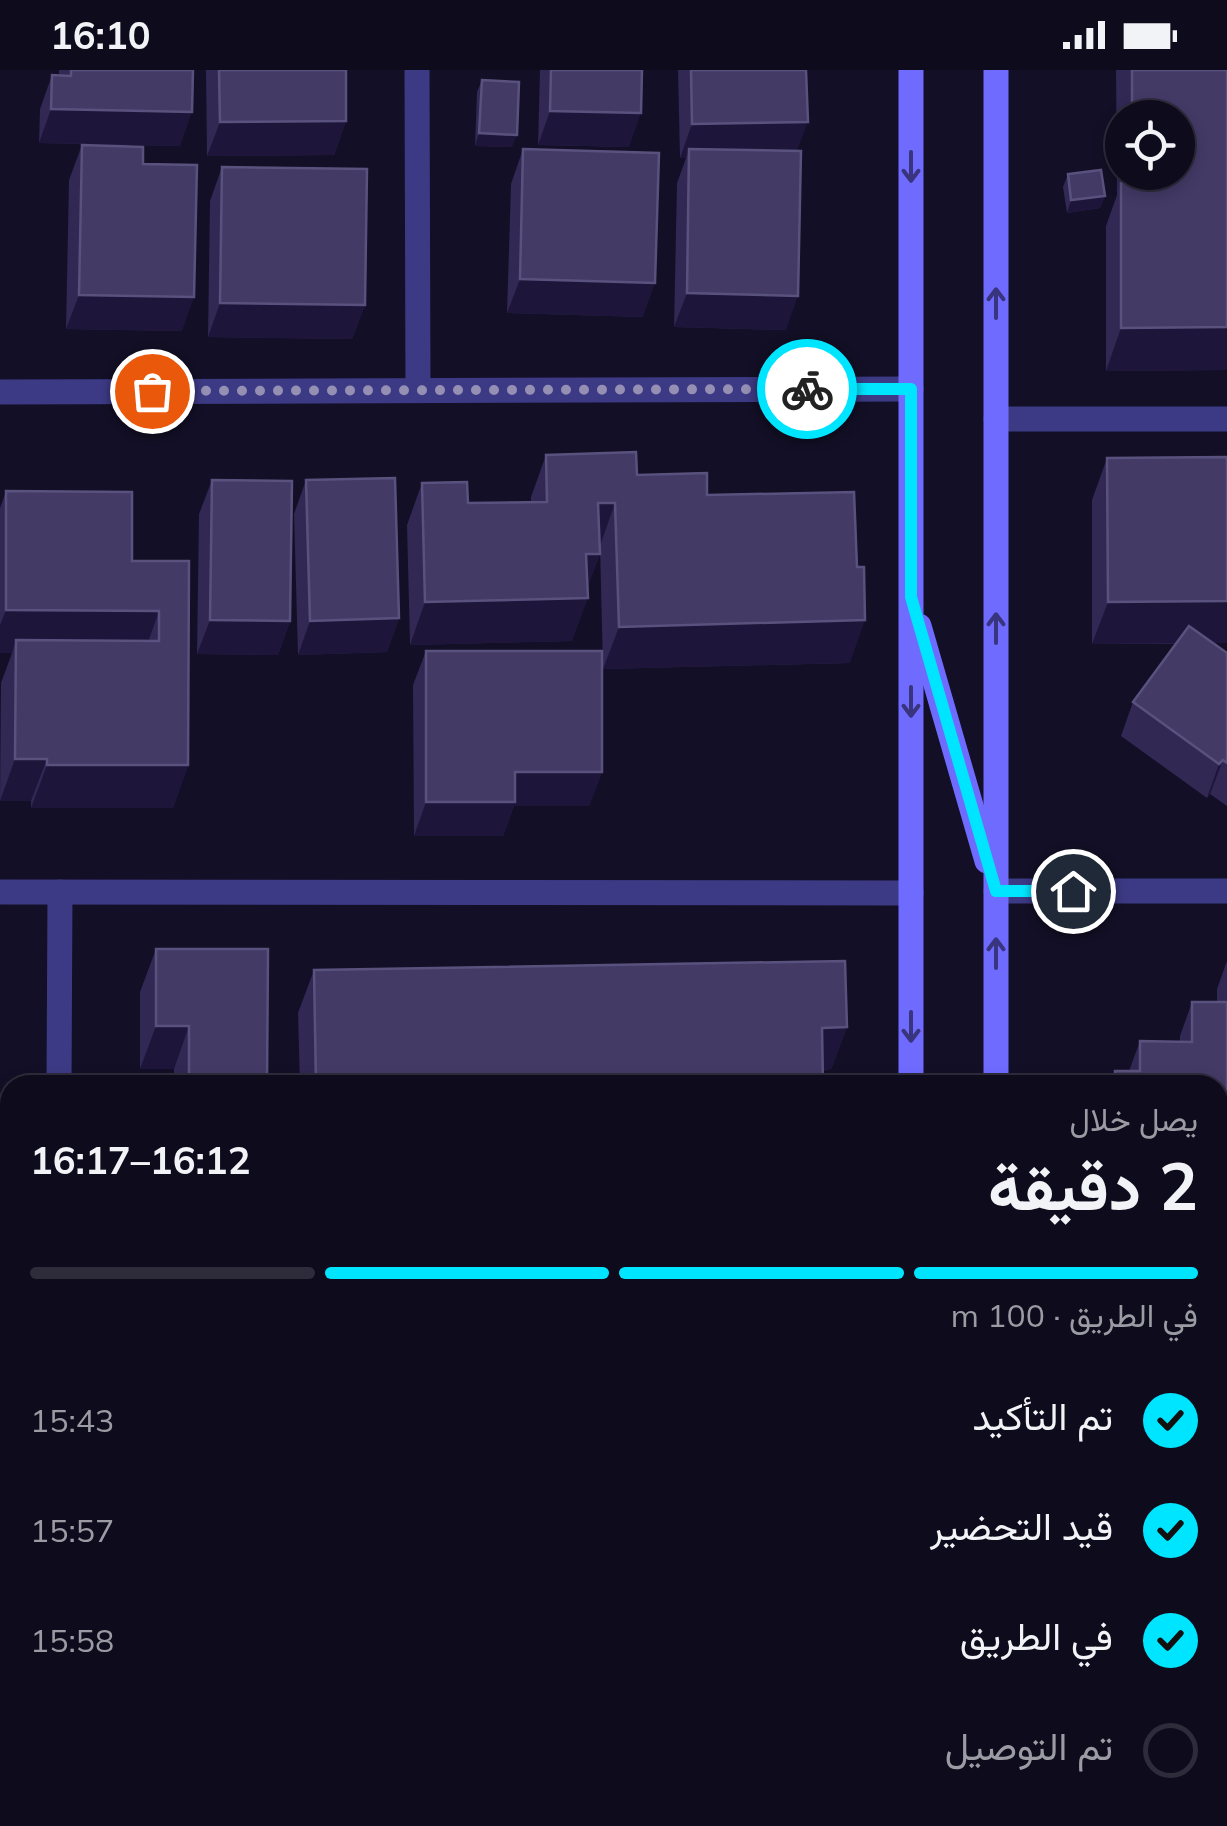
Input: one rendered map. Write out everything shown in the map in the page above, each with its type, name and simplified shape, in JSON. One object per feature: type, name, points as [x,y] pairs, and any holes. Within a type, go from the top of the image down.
[{"type":"street","points":[[417,70],[418,390]]},
{"type":"street","points":[[911,70],[911,1075]]},
{"type":"street","points":[[996,70],[996,1075]]},
{"type":"street","points":[[0,392],[911,389]]},
{"type":"street","points":[[996,418],[1227,419]]},
{"type":"street","points":[[911,597],[996,891]]},
{"type":"street","points":[[996,891],[1227,891]]},
{"type":"street","points":[[0,892],[911,892]]},
{"type":"street","points":[[59,1075],[60,892]]},
{"type":"building","points":[[71,70],[193,70],[192,112],[51,109],[52,75],[71,76]]},
{"type":"building","points":[[219,70],[346,70],[346,121],[220,122]]},
{"type":"building","points":[[551,70],[642,70],[641,113],[550,111]]},
{"type":"building","points":[[691,70],[806,70],[808,122],[692,124]]},
{"type":"building","points":[[1132,70],[1227,70],[1227,327],[1121,328],[1121,190],[1195,190],[1195,100],[1132,100]]},
{"type":"building","points":[[482,80],[519,82],[517,135],[479,133]]},
{"type":"building","points":[[82,145],[143,147],[143,164],[197,165],[194,297],[79,295]]},
{"type":"building","points":[[523,149],[659,153],[655,283],[520,279]]},
{"type":"building","points":[[689,149],[801,151],[798,296],[687,293]]},
{"type":"building","points":[[222,167],[367,169],[365,305],[220,303]]},
{"type":"building","points":[[1101,170],[1105,196],[1071,200],[1068,174]]},
{"type":"building","points":[[636,452],[637,475],[707,473],[707,495],[854,492],[857,567],[864,567],[865,620],[619,627],[615,503],[598,503],[600,554],[586,554],[588,598],[425,602],[422,483],[467,482],[468,503],[547,502],[546,455]]},
{"type":"building","points":[[1227,457],[1227,601],[1108,602],[1107,458]]},
{"type":"building","points":[[395,478],[399,618],[310,621],[306,480]]},
{"type":"building","points":[[212,480],[292,481],[290,621],[210,620]]},
{"type":"building","points":[[6,491],[132,492],[132,561],[189,561],[188,765],[47,765],[47,759],[15,759],[16,640],[159,641],[159,611],[6,610]]},
{"type":"building","points":[[1189,626],[1227,653],[1227,763],[1223,760],[1219,764],[1133,702]]},
{"type":"building","points":[[426,651],[602,651],[602,772],[515,772],[515,802],[426,802]]},
{"type":"building","points":[[156,949],[268,949],[267,1075],[189,1075],[189,1026],[156,1026]]},
{"type":"building","points":[[845,961],[847,1027],[822,1028],[823,1075],[316,1075],[314,970]]},
{"type":"building","points":[[1192,1002],[1227,1002],[1227,1075],[1115,1075],[1115,1071],[1140,1071],[1140,1041],[1192,1042]]},
{"type":"way so far","points":[[152,391],[807,389]]},
{"type":"route","points":[[807,389],[911,389],[911,597],[996,891],[1073,891]]}]
